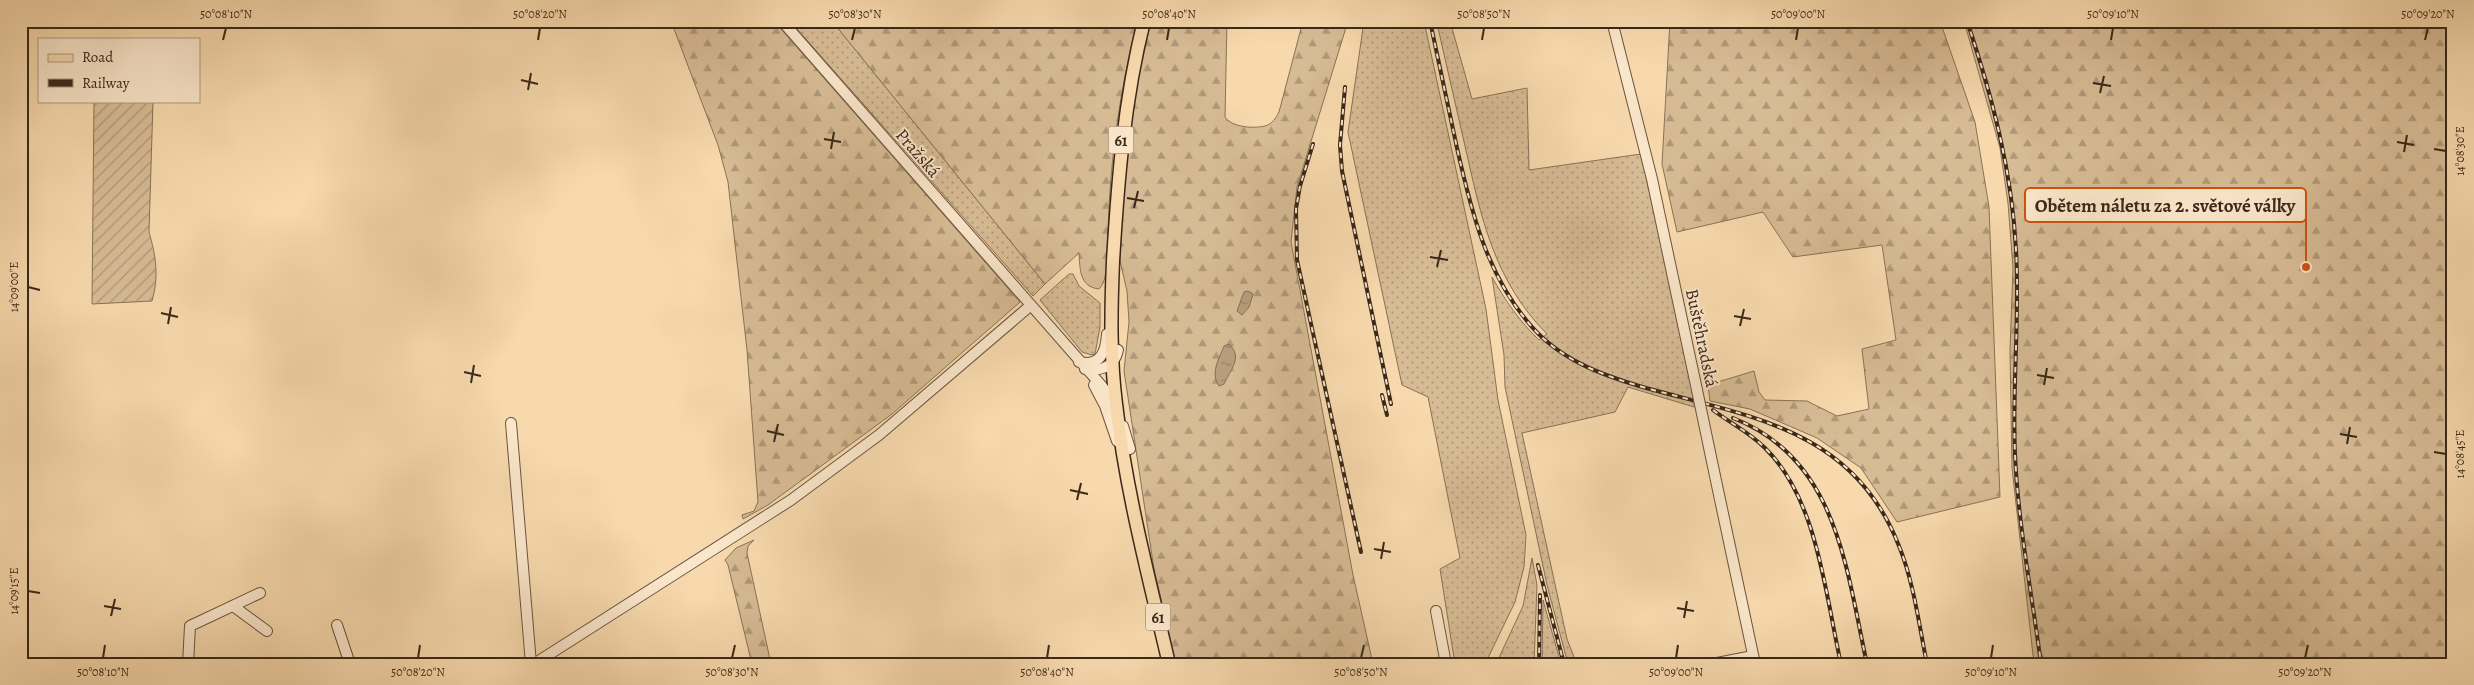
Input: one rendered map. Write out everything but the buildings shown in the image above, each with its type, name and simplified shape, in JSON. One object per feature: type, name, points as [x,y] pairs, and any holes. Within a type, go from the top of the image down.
[{"type":"main road","name":"61","points":[[1144,21],[1123,128],[1111,291],[1112,363],[1128,488],[1169,664]]},
{"type":"main road","name":"61","points":[[1113,261],[1120,385],[1148,571]]},
{"type":"street","name":"Pražská","points":[[782,21],[1082,366]]},
{"type":"street","name":"Buštěhradská","points":[[1612,21],[1652,179],[1754,660]]},
{"type":"street","points":[[1082,366],[1094,362],[1104,352],[1111,291]]},
{"type":"street","points":[[510,423],[532,664],[791,500],[879,435],[1030,306]]},
{"type":"street","points":[[1082,366],[1098,370],[1112,363],[1118,350]]},
{"type":"street","points":[[1082,366],[1101,385],[1116,406],[1130,449]]},
{"type":"street","points":[[1082,366],[1110,420],[1128,488]]},
{"type":"street","points":[[188,664],[190,626],[260,593]]},
{"type":"street","points":[[233,606],[267,631]]},
{"type":"street","points":[[1436,611],[1446,664]]},
{"type":"street","points":[[337,625],[350,664]]},
{"type":"street","points":[[1712,664],[1754,660]]},
{"type":"green space","points":[[671,21],[774,21],[1020,302],[892,414],[768,505],[743,519],[742,515],[754,511],[758,502],[747,350],[728,182],[718,145]]},
{"type":"green space","points":[[790,21],[832,21],[1045,284],[1033,296]]},
{"type":"green space","points":[[832,21],[1137,21],[1117,125],[1109,203],[1108,252],[1105,278],[1099,289],[1088,285],[1084,281],[1080,270],[1079,253],[1045,284]]},
{"type":"green space","points":[[1151,21],[1227,21],[1225,117],[1237,125],[1255,127],[1270,124],[1279,112],[1303,21],[1348,21],[1297,187],[1291,242],[1353,575],[1373,664],[1176,664],[1154,569],[1124,371],[1129,322],[1127,291],[1120,261],[1124,169],[1136,88]]},
{"type":"green space","points":[[1364,21],[1424,21],[1486,309],[1498,400],[1526,535],[1524,567],[1515,602],[1485,664],[1455,664],[1440,569],[1460,558],[1428,397],[1402,385],[1348,132]]},
{"type":"green space","points":[[1450,21],[1472,99],[1527,88],[1529,170],[1641,154],[1695,397],[1694,407],[1628,387],[1615,412],[1522,433],[1567,639],[1574,657],[1580,664],[1568,664],[1547,585],[1505,387],[1504,355],[1492,277],[1525,326],[1539,340],[1547,334],[1529,314],[1514,292],[1492,247],[1484,223],[1438,28]]},
{"type":"green space","points":[[1670,21],[1940,21],[1975,122],[1989,207],[2000,497],[1897,522],[1861,468],[1817,438],[1750,409],[1710,401],[1708,385],[1754,371],[1759,392],[1765,400],[1807,401],[1837,416],[1869,409],[1862,349],[1896,340],[1882,245],[1793,257],[1763,212],[1677,232],[1662,164]]},
{"type":"green space","points":[[1964,21],[2453,21],[2453,664],[2034,664],[2012,468],[2010,351],[2013,268],[2008,203],[2000,148]]},
{"type":"green space","points":[[94,102],[153,102],[149,232],[155,258],[156,275],[152,301],[92,304]]},
{"type":"green space","points":[[1069,274],[1073,274],[1079,286],[1100,303],[1100,327],[1095,354],[1092,355],[1082,352],[1040,300]]},
{"type":"green space","points":[[754,540],[748,546],[747,553],[771,664],[752,664],[728,565],[725,560],[736,548]]},
{"type":"green space","points":[[1532,558],[1537,585],[1534,664],[1496,664],[1523,606]]},
{"type":"green space","points":[[1543,600],[1561,664],[1542,664]]},
{"type":"water","points":[[1248,291],[1253,294],[1249,307],[1242,315],[1237,311],[1244,292]]},
{"type":"water","points":[[1229,344],[1235,354],[1234,363],[1224,384],[1219,386],[1215,376],[1216,366],[1224,346]]},
{"type":"railway","points":[[1430,21],[1474,217],[1501,282],[1527,321],[1552,346],[1581,364],[1629,383],[1761,420],[1795,434],[1827,453],[1855,476],[1880,507],[1899,546],[1912,589],[1927,664]]},
{"type":"railway","points":[[1967,21],[1985,77],[1999,134],[2014,221],[2017,275],[2014,403],[2015,454],[2022,533],[2041,664]]},
{"type":"railway","points":[[1345,87],[1340,145],[1342,171],[1391,404]]},
{"type":"railway","points":[[1313,144],[1300,186],[1296,209],[1297,260],[1361,552]]},
{"type":"railway","points":[[1382,395],[1387,415]]},
{"type":"railway","points":[[1713,410],[1759,442],[1783,469],[1797,494],[1817,549],[1841,664]]},
{"type":"railway","points":[[1733,418],[1768,436],[1795,460],[1816,489],[1832,521],[1843,555],[1867,664]]},
{"type":"railway","points":[[1538,565],[1564,664]]},
{"type":"railway","points":[[1539,664],[1540,595]]},
{"type":"place","name":"Obětem náletu za 2. světové války","points":[[2306,267]]}]
